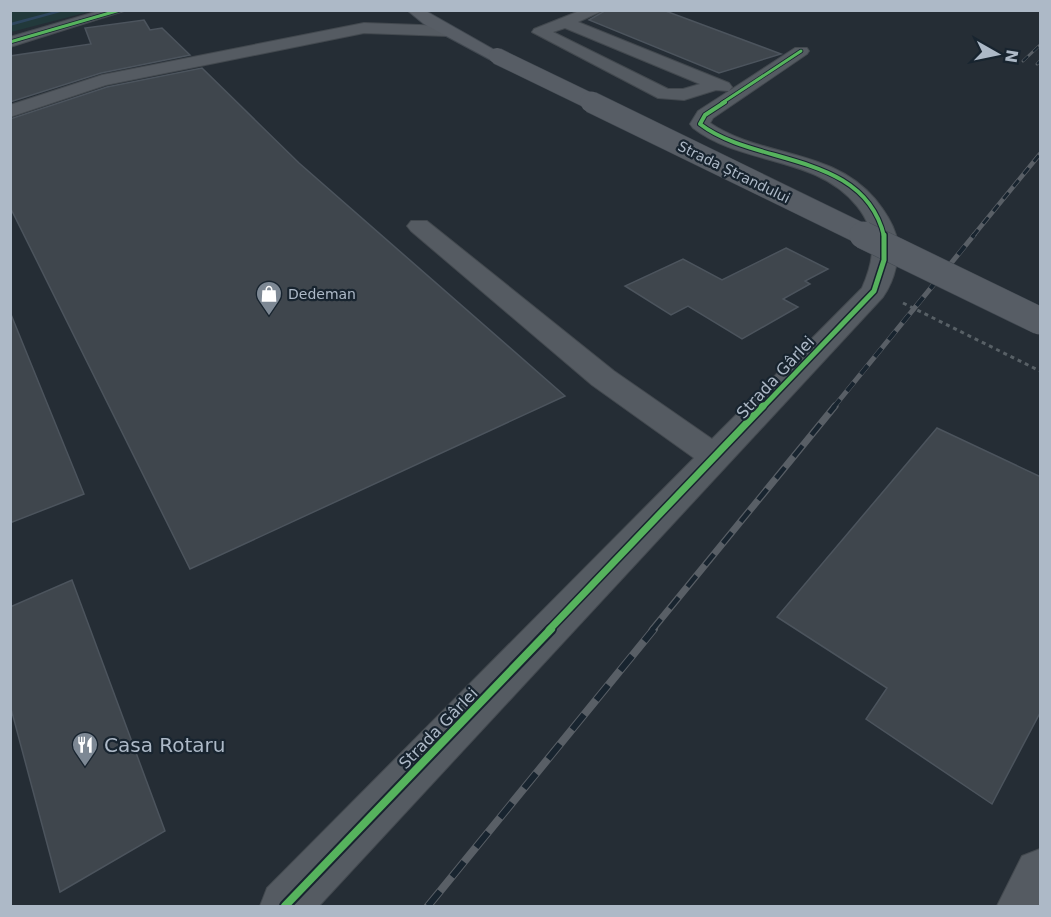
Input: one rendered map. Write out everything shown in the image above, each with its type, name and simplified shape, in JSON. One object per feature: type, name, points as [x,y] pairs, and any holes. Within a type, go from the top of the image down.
[{"type":"main road","name":"Strada Ștrandului","points":[[408,12],[1041,321]]},
{"type":"street","points":[[10,42],[120,10]]},
{"type":"street","points":[[364,28],[382,16],[380,10]]},
{"type":"street","points":[[597,10],[542,30],[541,35],[664,94],[684,95],[727,88]]},
{"type":"street","points":[[564,22],[727,88]]},
{"type":"street","points":[[10,111],[41,104],[102,80],[364,28],[447,31]]},
{"type":"street","name":"Strada Gârlei","points":[[285,906],[717,458],[874,291],[884,268],[884,227],[865,200],[848,182],[818,168],[727,140],[710,133],[700,124],[727,88],[801,51]]},
{"type":"street","points":[[419,226],[603,378],[717,458]]},
{"type":"street","points":[[1022,906],[1041,874]]},
{"type":"path","points":[[874,291],[1041,371]]},
{"type":"green space","points":[[11,10],[92,10],[92,11],[11,32]]},
{"type":"building","points":[[606,10],[663,10],[781,54],[719,73],[589,20]]},
{"type":"building","points":[[144,20],[150,30],[162,28],[190,55],[101,73],[10,102],[10,56],[91,44],[85,28]]},
{"type":"building","name":"Dedeman","points":[[202,68],[299,163],[565,396],[190,569],[10,207],[10,119],[107,87]]},
{"type":"building","points":[[786,248],[828,269],[805,281],[810,284],[783,299],[798,307],[742,339],[688,306],[671,315],[625,286],[683,259],[722,280]]},
{"type":"building","points":[[10,312],[84,494],[10,523]]},
{"type":"building","points":[[937,428],[1041,477],[1041,711],[992,804],[866,719],[887,688],[777,617]]},
{"type":"building","name":"Casa Rotaru","points":[[72,580],[165,831],[60,892],[10,705],[10,607]]},
{"type":"waterway","points":[[10,25],[66,10]]},
{"type":"railway","points":[[1023,61],[1040,45]]},
{"type":"railway","points":[[1037,64],[1040,61]]},
{"type":"railway","points":[[973,236],[1040,154]]},
{"type":"railway","points":[[833,408],[974,235]]},
{"type":"railway","points":[[652,630],[835,406]]},
{"type":"railway","points":[[428,906],[654,629]]},
{"type":"cycle path","points":[[10,42],[120,10]]},
{"type":"cycle path","points":[[285,906],[874,291],[882,270],[885,240],[878,220],[860,195],[831,174],[727,139],[700,124],[705,115],[801,51]]},
{"type":"place","name":"Dedeman","points":[[269,317]]},
{"type":"place","name":"Casa Rotaru","points":[[85,768]]}]
